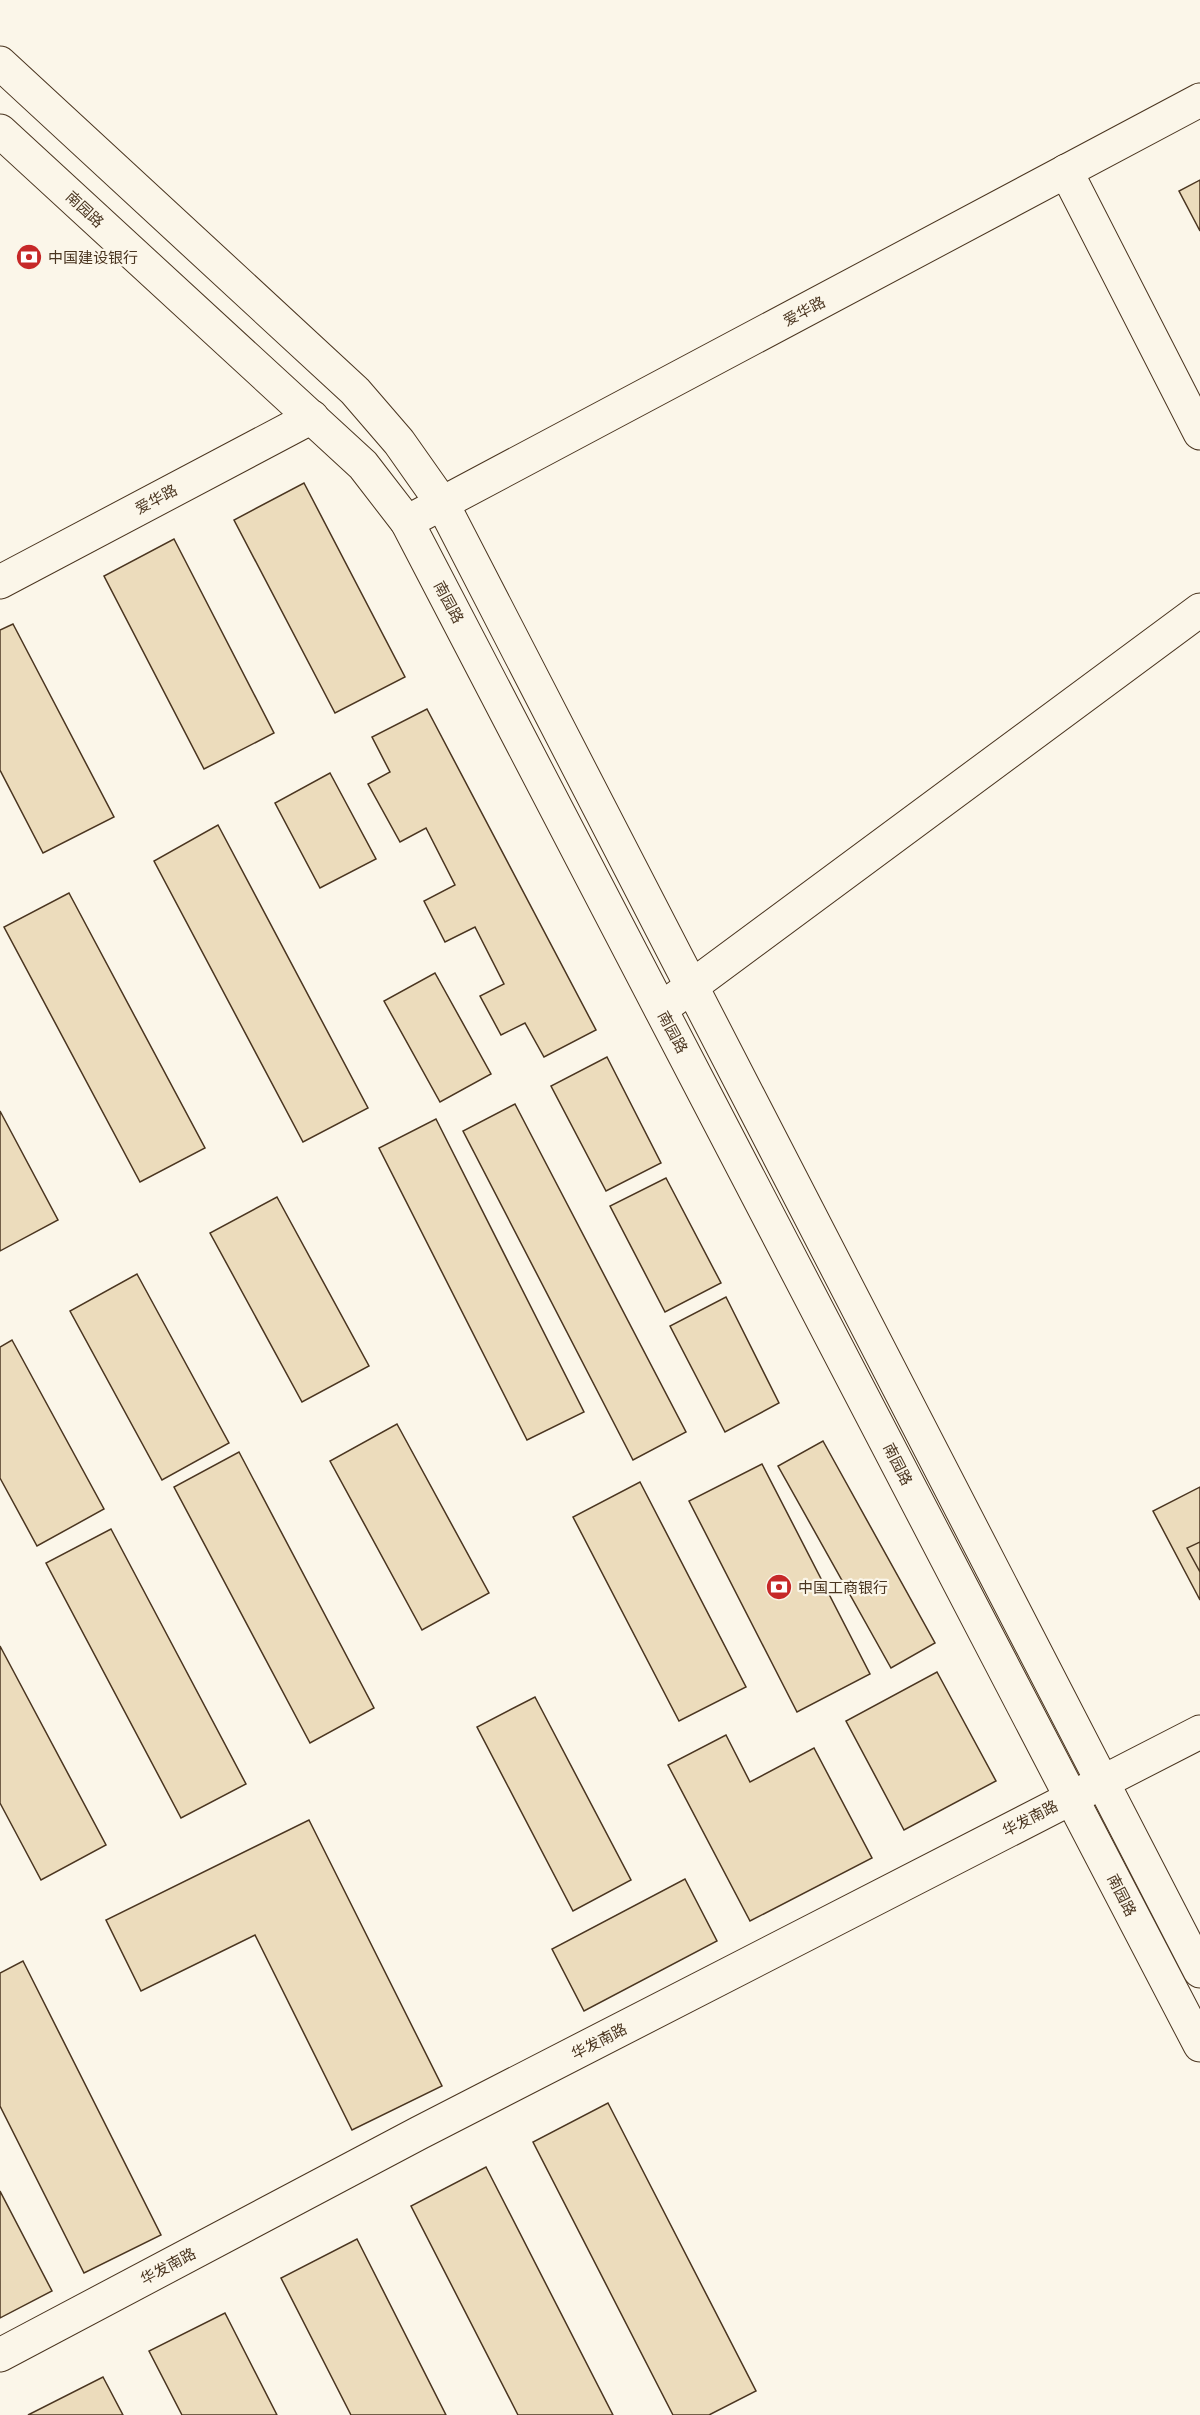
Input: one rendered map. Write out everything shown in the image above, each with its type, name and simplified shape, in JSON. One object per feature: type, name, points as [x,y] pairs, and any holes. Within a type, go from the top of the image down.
[{"type":"main road","points":[[0,63],[355,391],[399,442],[442,503],[1200,1971]]},
{"type":"main road","name":"爱华路","points":[[407,522],[1200,100]]},
{"type":"main road","name":"南园路","points":[[0,131],[363,465],[407,522],[1200,2045]]},
{"type":"main road","points":[[1066,171],[1200,433]]},
{"type":"main road","name":"爱华路","points":[[0,582],[312,417]]},
{"type":"main road","points":[[661,1009],[1200,610]]},
{"type":"main road","name":"华发南路","points":[[0,2355],[419,2133],[1200,1732]]},
{"type":"building","points":[[1200,180],[1200,231],[1179,191]]},
{"type":"building","points":[[304,483],[405,677],[335,713],[234,520]]},
{"type":"building","points":[[174,539],[274,733],[204,769],[104,576]]},
{"type":"building","points":[[13,624],[114,817],[43,853],[0,770],[0,630]]},
{"type":"building","points":[[427,709],[596,1030],[544,1057],[525,1023],[501,1035],[480,996],[504,984],[475,927],[445,942],[424,901],[455,885],[426,828],[400,842],[368,784],[390,772],[372,737]]},
{"type":"building","points":[[330,773],[376,859],[320,888],[275,803]]},
{"type":"building","points":[[218,825],[368,1108],[303,1142],[154,861]]},
{"type":"building","points":[[69,893],[205,1148],[140,1182],[4,927]]},
{"type":"building","points":[[435,973],[491,1074],[440,1102],[384,1001]]},
{"type":"building","points":[[607,1057],[661,1163],[606,1191],[551,1086]]},
{"type":"building","points":[[515,1104],[686,1432],[633,1460],[463,1131]]},
{"type":"building","points":[[0,1111],[58,1220],[0,1251]]},
{"type":"building","points":[[436,1119],[584,1412],[527,1440],[379,1148]]},
{"type":"building","points":[[666,1178],[721,1283],[665,1312],[610,1206]]},
{"type":"building","points":[[277,1197],[369,1366],[302,1402],[210,1233]]},
{"type":"building","points":[[137,1274],[229,1443],[162,1480],[70,1311]]},
{"type":"building","points":[[726,1297],[779,1403],[725,1432],[670,1326]]},
{"type":"building","points":[[12,1340],[104,1509],[37,1546],[0,1478],[0,1347]]},
{"type":"building","points":[[397,1424],[489,1593],[422,1630],[330,1461]]},
{"type":"building","points":[[823,1441],[935,1643],[891,1668],[778,1466]]},
{"type":"building","points":[[239,1452],[374,1708],[310,1743],[174,1487]]},
{"type":"building","name":"中国工商银行","points":[[762,1464],[870,1674],[797,1712],[689,1501]]},
{"type":"building","points":[[640,1482],[746,1687],[679,1721],[573,1517]]},
{"type":"building","points":[[1200,1487],[1200,1600],[1153,1511]]},
{"type":"building","points":[[111,1529],[246,1784],[181,1818],[46,1563]]},
{"type":"building","points":[[1200,1542],[1200,1572],[1187,1548]]},
{"type":"building","points":[[0,1646],[106,1845],[41,1880],[0,1803]]},
{"type":"building","points":[[937,1672],[996,1781],[904,1830],[846,1721]]},
{"type":"building","points":[[535,1697],[631,1880],[573,1911],[477,1727]]},
{"type":"building","points":[[726,1735],[750,1782],[814,1748],[872,1858],[750,1921],[668,1765]]},
{"type":"building","points":[[309,1820],[442,2086],[352,2130],[255,1935],[141,1991],[106,1920]]},
{"type":"building","points":[[685,1879],[717,1941],[584,2011],[552,1949]]},
{"type":"building","points":[[23,1961],[161,2235],[84,2273],[0,2106],[0,1973]]},
{"type":"building","points":[[608,2103],[756,2391],[709,2415],[673,2415],[533,2142]]},
{"type":"building","points":[[486,2167],[613,2415],[518,2415],[411,2206]]},
{"type":"building","points":[[0,2191],[52,2291],[0,2318]]},
{"type":"building","points":[[357,2239],[446,2415],[351,2415],[281,2278]]},
{"type":"building","points":[[225,2313],[277,2415],[182,2415],[149,2351]]},
{"type":"building","points":[[103,2377],[123,2415],[28,2415]]},
{"type":"place","name":"中国建设银行","points":[[29,257]]},
{"type":"place","name":"中国工商银行","points":[[779,1587]]}]
